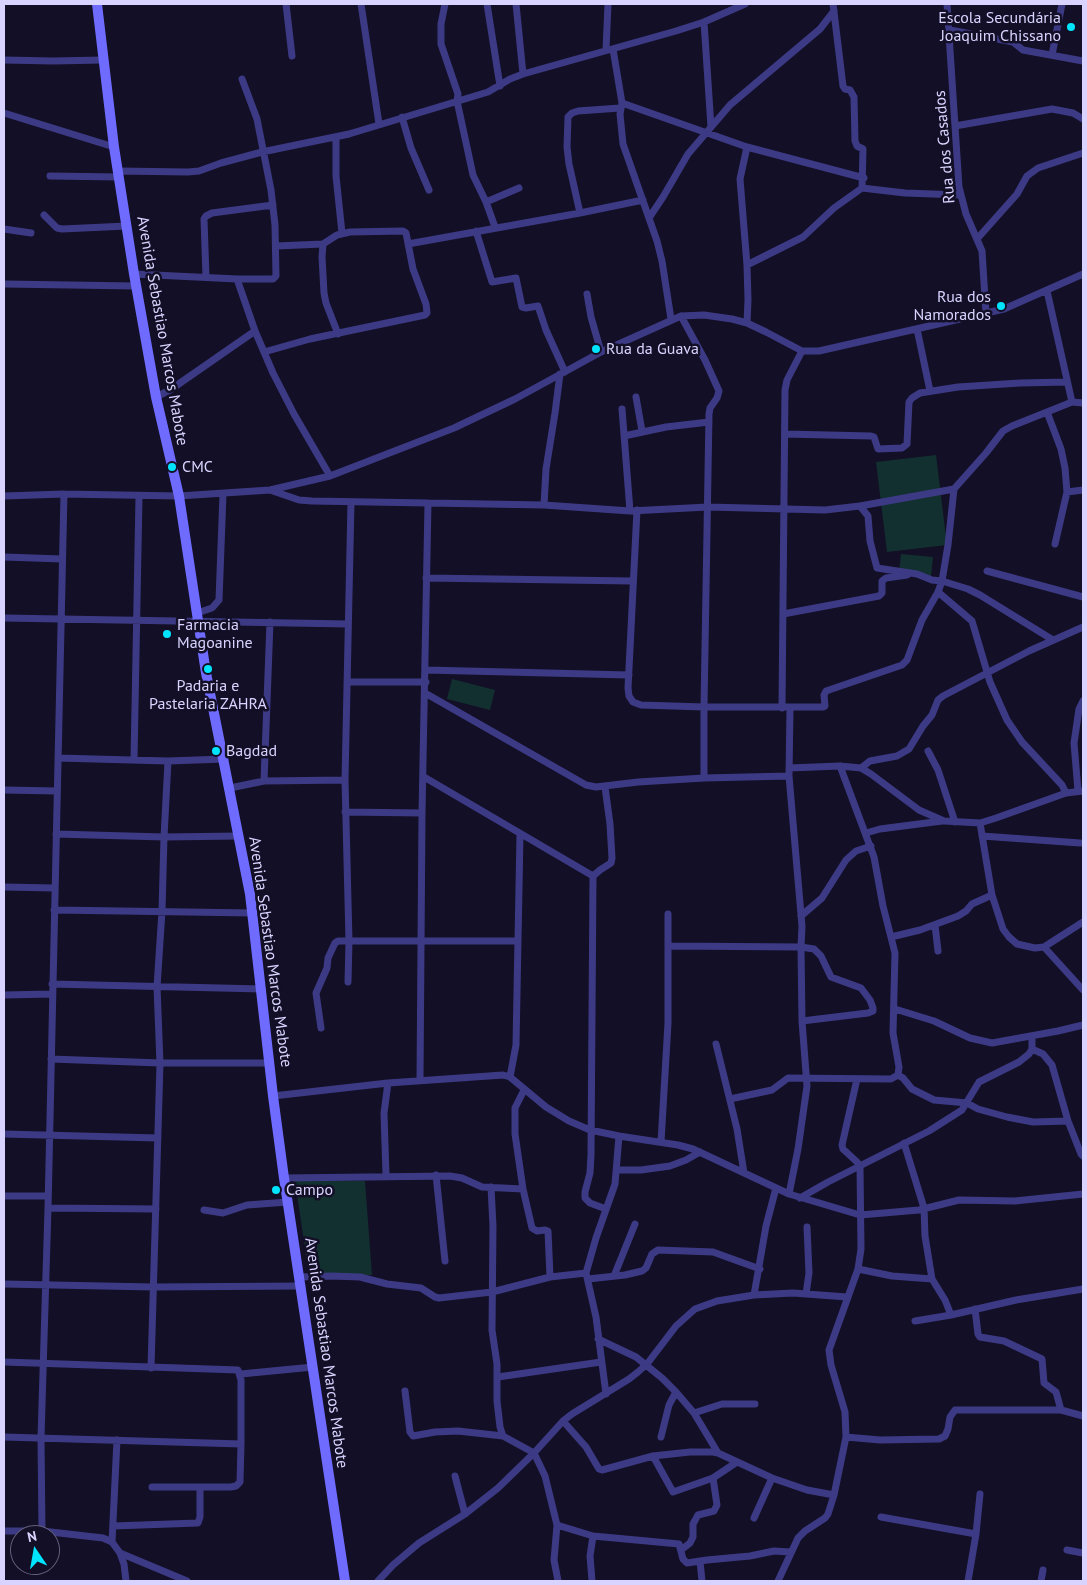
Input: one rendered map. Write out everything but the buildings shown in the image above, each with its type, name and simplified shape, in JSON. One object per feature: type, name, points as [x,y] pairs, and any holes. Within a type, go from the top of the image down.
[{"type":"main road","name":"Avenida Sebastiao Marcos Mabote","points":[[96,4],[114,147],[136,286],[156,397],[179,496],[206,673],[253,913],[273,1096],[314,1367],[342,1579]]},
{"type":"street","points":[[286,4],[292,56]]},
{"type":"street","points":[[361,4],[379,124]]},
{"type":"street","points":[[445,4],[440,36],[458,94],[456,101],[473,175],[495,227]]},
{"type":"street","points":[[487,4],[500,86]]},
{"type":"street","points":[[516,4],[524,74]]},
{"type":"street","points":[[608,4],[610,50],[621,106],[623,144],[657,241],[671,319]]},
{"type":"street","points":[[50,176],[199,171],[262,152],[336,137],[488,92],[510,79],[524,74],[704,22],[745,4]]},
{"type":"street","name":"Rua dos Casados","points":[[947,4],[960,195],[977,239],[982,258],[986,314]]},
{"type":"street","points":[[1052,55],[1062,4]]},
{"type":"street","points":[[649,218],[688,154],[730,105],[820,29],[833,8]]},
{"type":"street","points":[[833,8],[843,86],[850,90],[854,96],[855,141],[857,146],[863,149],[864,178],[862,188]]},
{"type":"street","points":[[704,22],[709,130]]},
{"type":"street","points":[[950,30],[1012,42],[1023,50],[1083,61]]},
{"type":"street","points":[[4,60],[103,60]]},
{"type":"street","points":[[134,274],[237,279],[273,279],[276,276],[273,205],[257,119],[242,79]]},
{"type":"street","points":[[580,213],[567,147],[568,117],[572,112],[578,111],[621,106],[709,130],[747,147],[864,178]]},
{"type":"street","points":[[955,126],[1052,109],[1073,113],[1083,118]]},
{"type":"street","points":[[4,112],[114,147]]},
{"type":"street","points":[[402,117],[429,190]]},
{"type":"street","points":[[336,137],[336,176],[342,234]]},
{"type":"street","points":[[747,147],[740,179],[747,265],[747,323]]},
{"type":"street","points":[[977,239],[1017,194],[1027,176],[1038,168],[1083,153]]},
{"type":"street","points":[[486,202],[520,188]]},
{"type":"street","points":[[747,265],[803,237],[834,208],[862,188],[905,193],[960,195]]},
{"type":"street","points":[[408,244],[643,200]]},
{"type":"street","points":[[206,277],[204,219],[206,216],[212,213],[273,205]]},
{"type":"street","points":[[44,216],[57,228],[62,229],[127,226]]},
{"type":"street","points":[[4,228],[31,233]]},
{"type":"street","points":[[264,352],[427,313],[413,269],[406,233],[403,230],[350,232],[323,244],[276,246]]},
{"type":"street","points":[[476,231],[492,282],[516,278],[522,306],[526,308],[538,306],[562,373],[546,469],[544,505]]},
{"type":"street","points":[[323,244],[325,298],[338,334]]},
{"type":"street","points":[[4,496],[64,494],[179,496],[270,490],[330,476],[454,428],[515,399],[601,352],[681,316],[718,316],[747,323],[802,351],[819,351],[986,314],[1047,291],[1083,274]]},
{"type":"street","points":[[237,279],[254,331],[283,393],[330,476]]},
{"type":"street","points":[[4,284],[136,286]]},
{"type":"street","points":[[1047,291],[1072,402]]},
{"type":"street","points":[[587,294],[591,317],[601,352]]},
{"type":"street","points":[[681,316],[705,360],[719,391],[718,398],[710,408],[709,422],[704,778]]},
{"type":"street","points":[[917,329],[930,391]]},
{"type":"street","points":[[156,397],[170,390],[254,331]]},
{"type":"street","points":[[789,1194],[798,1149],[807,1078],[802,1021],[801,916],[789,776],[786,708],[783,614],[784,390],[802,351]]},
{"type":"street","points":[[785,434],[871,436],[874,437],[878,449],[902,448],[906,444],[909,402],[912,398],[930,391],[1020,383],[1067,382]]},
{"type":"street","points":[[636,397],[642,431]]},
{"type":"street","points":[[622,410],[634,511],[629,675],[629,696],[633,702],[642,705],[704,708],[823,708],[825,706],[824,695],[826,691],[904,663],[922,620],[942,581],[954,489],[1003,431],[1072,402],[1083,403]]},
{"type":"street","points":[[1047,412],[1061,449],[1067,492],[1055,544]]},
{"type":"street","points":[[624,436],[642,431],[709,422]]},
{"type":"street","points":[[270,490],[299,500],[544,505],[634,511],[708,508],[825,510],[860,506],[954,489]]},
{"type":"street","points":[[1067,492],[1083,490]]},
{"type":"street","points":[[42,1525],[41,1438],[64,494]]},
{"type":"street","points":[[197,618],[212,608],[219,600],[223,494]]},
{"type":"street","points":[[134,760],[139,496]]},
{"type":"street","points":[[348,982],[349,940],[345,780],[351,502]]},
{"type":"street","points":[[420,1080],[422,813],[428,503]]},
{"type":"street","points":[[860,506],[868,516],[870,541],[877,568],[917,574],[980,595],[1053,640]]},
{"type":"street","points":[[4,557],[62,559]]},
{"type":"street","points":[[987,571],[1083,597]]},
{"type":"street","points":[[783,614],[879,596],[882,593],[882,581],[886,578],[917,574]]},
{"type":"street","points":[[426,578],[632,581]]},
{"type":"street","points":[[938,592],[972,621],[987,673],[1007,720],[1022,742],[1062,785],[1066,793]]},
{"type":"street","points":[[4,618],[137,621],[197,618],[348,624]]},
{"type":"street","points":[[264,782],[270,622]]},
{"type":"street","points":[[861,768],[870,761],[897,756],[910,749],[922,726],[932,715],[938,700],[952,691],[1029,651],[1083,627]]},
{"type":"street","points":[[426,670],[629,675]]},
{"type":"street","points":[[347,682],[426,682]]},
{"type":"street","points":[[425,693],[586,785],[605,787],[638,782],[704,778],[789,776]]},
{"type":"street","points":[[866,833],[880,829],[944,821],[980,823],[1066,793],[1081,791],[1074,743],[1079,710],[1083,700]]},
{"type":"street","points":[[928,750],[938,770],[956,822]]},
{"type":"street","points":[[58,758],[168,762],[224,760]]},
{"type":"street","points":[[151,1368],[160,1063],[157,986],[168,762]]},
{"type":"street","points":[[789,768],[840,766],[861,768],[919,810],[944,821]]},
{"type":"street","points":[[840,766],[870,846],[895,953],[893,1033],[898,1075]]},
{"type":"street","points":[[424,777],[520,835],[594,876]]},
{"type":"street","points":[[230,788],[264,782],[345,780]]},
{"type":"street","points":[[605,787],[612,858],[611,863],[594,876],[590,1173],[584,1192],[585,1198],[590,1203],[606,1209]]},
{"type":"street","points":[[4,790],[57,791]]},
{"type":"street","points":[[346,812],[422,813]]},
{"type":"street","points":[[980,823],[992,895],[1003,929],[1009,937],[1017,944],[1044,947],[1083,922]]},
{"type":"street","points":[[56,834],[164,837],[239,836]]},
{"type":"street","points":[[510,1077],[516,1045],[520,835]]},
{"type":"street","points":[[982,836],[1080,843]]},
{"type":"street","points":[[801,916],[822,898],[846,860],[856,851],[870,846]]},
{"type":"street","points":[[4,887],[54,888]]},
{"type":"street","points":[[891,937],[920,930],[958,916],[972,904],[992,895]]},
{"type":"street","points":[[54,910],[253,913]]},
{"type":"street","points":[[661,1142],[668,1023],[668,914]]},
{"type":"street","points":[[935,925],[938,951]]},
{"type":"street","points":[[322,1028],[316,998],[318,987],[328,958],[335,943],[338,941],[517,941]]},
{"type":"street","points":[[669,946],[801,947],[814,949],[821,956],[831,977],[861,988],[874,1008],[873,1011],[868,1013],[802,1021]]},
{"type":"street","points":[[1044,947],[1083,990]]},
{"type":"street","points":[[52,984],[262,989]]},
{"type":"street","points":[[4,995],[52,994]]},
{"type":"street","points":[[895,1008],[934,1021],[961,1034],[992,1043],[1083,1024]]},
{"type":"street","points":[[800,1198],[929,1131],[952,1117],[962,1110],[979,1082],[1019,1062],[1029,1054],[1032,1049],[1032,1036]]},
{"type":"street","points":[[716,1044],[741,1147],[744,1173]]},
{"type":"street","points":[[1032,1049],[1043,1054],[1052,1065],[1068,1121],[1083,1156]]},
{"type":"street","points":[[51,1059],[160,1063],[270,1063]]},
{"type":"street","points":[[273,1096],[420,1080],[498,1075],[510,1077],[546,1107],[569,1121],[590,1130],[678,1145],[700,1152],[789,1194],[860,1215],[890,1214],[959,1200],[1015,1201],[1083,1194]]},
{"type":"street","points":[[730,1099],[772,1090],[788,1078],[891,1079],[898,1075]]},
{"type":"street","points":[[898,1075],[912,1089],[934,1100],[967,1103],[978,1109],[1033,1122],[1068,1121]]},
{"type":"street","points":[[778,1581],[798,1538],[825,1518],[834,1495],[846,1437],[845,1412],[831,1365],[829,1350],[858,1269],[861,1249],[860,1167],[843,1149],[842,1145],[857,1079]]},
{"type":"street","points":[[386,1175],[384,1113],[388,1083]]},
{"type":"street","points":[[524,1090],[514,1112],[522,1189],[532,1228],[538,1231],[548,1231],[550,1277]]},
{"type":"street","points":[[4,1134],[158,1138]]},
{"type":"street","points":[[606,1394],[587,1276],[615,1184],[619,1136]]},
{"type":"street","points":[[904,1143],[924,1208],[925,1236],[932,1279],[945,1300],[951,1315]]},
{"type":"street","points":[[617,1170],[642,1170],[670,1166],[700,1152]]},
{"type":"street","points":[[284,1178],[436,1175],[462,1178],[476,1185],[491,1188],[522,1189]]},
{"type":"street","points":[[436,1175],[446,1262]]},
{"type":"street","points":[[491,1188],[493,1226],[492,1330],[498,1377],[497,1401],[502,1436]]},
{"type":"street","points":[[754,1296],[766,1226],[776,1188]]},
{"type":"street","points":[[4,1196],[48,1196]]},
{"type":"street","points":[[204,1210],[223,1213],[247,1206],[288,1202]]},
{"type":"street","points":[[48,1208],[156,1208]]},
{"type":"street","points":[[614,1276],[635,1224]]},
{"type":"street","points":[[806,1294],[809,1273],[807,1227]]},
{"type":"street","points":[[4,1284],[153,1287],[301,1281],[331,1276],[360,1277],[387,1284],[421,1288],[440,1298],[492,1292],[550,1277],[625,1275],[646,1268],[652,1254],[658,1250],[713,1252],[760,1269]]},
{"type":"street","points":[[858,1269],[892,1276],[932,1279]]},
{"type":"street","points":[[915,1321],[1016,1300],[1083,1290]]},
{"type":"street","points":[[378,1581],[418,1543],[465,1514],[498,1488],[563,1421],[580,1408],[629,1380],[647,1364],[671,1331],[688,1314],[696,1309],[717,1301],[781,1294],[806,1294],[847,1298]]},
{"type":"street","points":[[975,1309],[980,1337],[1004,1340],[1042,1359],[1044,1383],[1058,1395],[1061,1410]]},
{"type":"street","points":[[598,1339],[647,1364],[676,1392],[694,1413],[718,1453]]},
{"type":"street","points":[[4,1362],[238,1370],[241,1374],[240,1484],[231,1488],[152,1487]]},
{"type":"street","points":[[498,1377],[601,1362]]},
{"type":"street","points":[[241,1374],[314,1367]]},
{"type":"street","points":[[405,1391],[410,1432],[413,1436],[435,1432],[458,1431],[502,1436],[534,1453],[548,1484],[557,1525],[554,1560],[558,1581]]},
{"type":"street","points":[[661,1437],[669,1405],[676,1392]]},
{"type":"street","points":[[694,1413],[722,1404],[755,1404]]},
{"type":"street","points":[[846,1437],[890,1440],[939,1438],[944,1436],[948,1429],[950,1417],[955,1410],[1061,1410],[1083,1416]]},
{"type":"street","points":[[563,1421],[586,1447],[599,1469],[602,1470],[653,1456],[690,1452],[718,1453],[772,1478],[807,1490],[834,1495]]},
{"type":"street","points":[[4,1438],[241,1444]]},
{"type":"street","points":[[112,1542],[117,1440]]},
{"type":"street","points":[[653,1456],[673,1492],[714,1478],[737,1462]]},
{"type":"street","points":[[455,1476],[465,1514]]},
{"type":"street","points":[[682,1550],[690,1544],[693,1537],[693,1524],[698,1515],[714,1511],[717,1505],[714,1478]]},
{"type":"street","points":[[754,1518],[772,1478]]},
{"type":"street","points":[[113,1526],[198,1523],[200,1517],[200,1487]]},
{"type":"street","points":[[968,1581],[976,1534],[980,1494]]},
{"type":"street","points":[[881,1518],[976,1534]]},
{"type":"street","points":[[557,1525],[593,1536],[679,1544],[684,1562],[687,1563],[750,1556],[774,1551],[790,1552]]},
{"type":"street","points":[[60,1533],[103,1538],[112,1542],[124,1564],[126,1581]]},
{"type":"street","points":[[592,1581],[590,1556],[593,1536]]},
{"type":"street","points":[[1067,1550],[1083,1553]]},
{"type":"street","points":[[120,1554],[187,1581]]},
{"type":"street","points":[[700,1561],[702,1581]]},
{"type":"street","points":[[1041,1581],[1043,1570]]},
{"type":"green space","points":[[936,455],[947,545],[887,552],[876,462]]},
{"type":"green space","points":[[901,554],[933,557],[931,576],[899,572]]},
{"type":"green space","points":[[452,679],[495,690],[490,710],[447,699]]},
{"type":"green space","points":[[295,1181],[365,1181],[372,1275],[309,1275]]},
{"type":"place","name":"Escola Secundária Joaquim Chissano","points":[[1071,27]]},
{"type":"place","name":"Rua dos Namorados","points":[[1001,306]]},
{"type":"place","name":"Rua da Guava","points":[[596,349]]},
{"type":"place","name":"CMC","points":[[172,467]]},
{"type":"place","name":"Farmacia Magoanine","points":[[167,634]]},
{"type":"place","name":"Padaria e Pastelaria ZAHRA","points":[[208,669]]},
{"type":"place","name":"Bagdad","points":[[216,751]]},
{"type":"place","name":"Campo","points":[[276,1190]]}]
